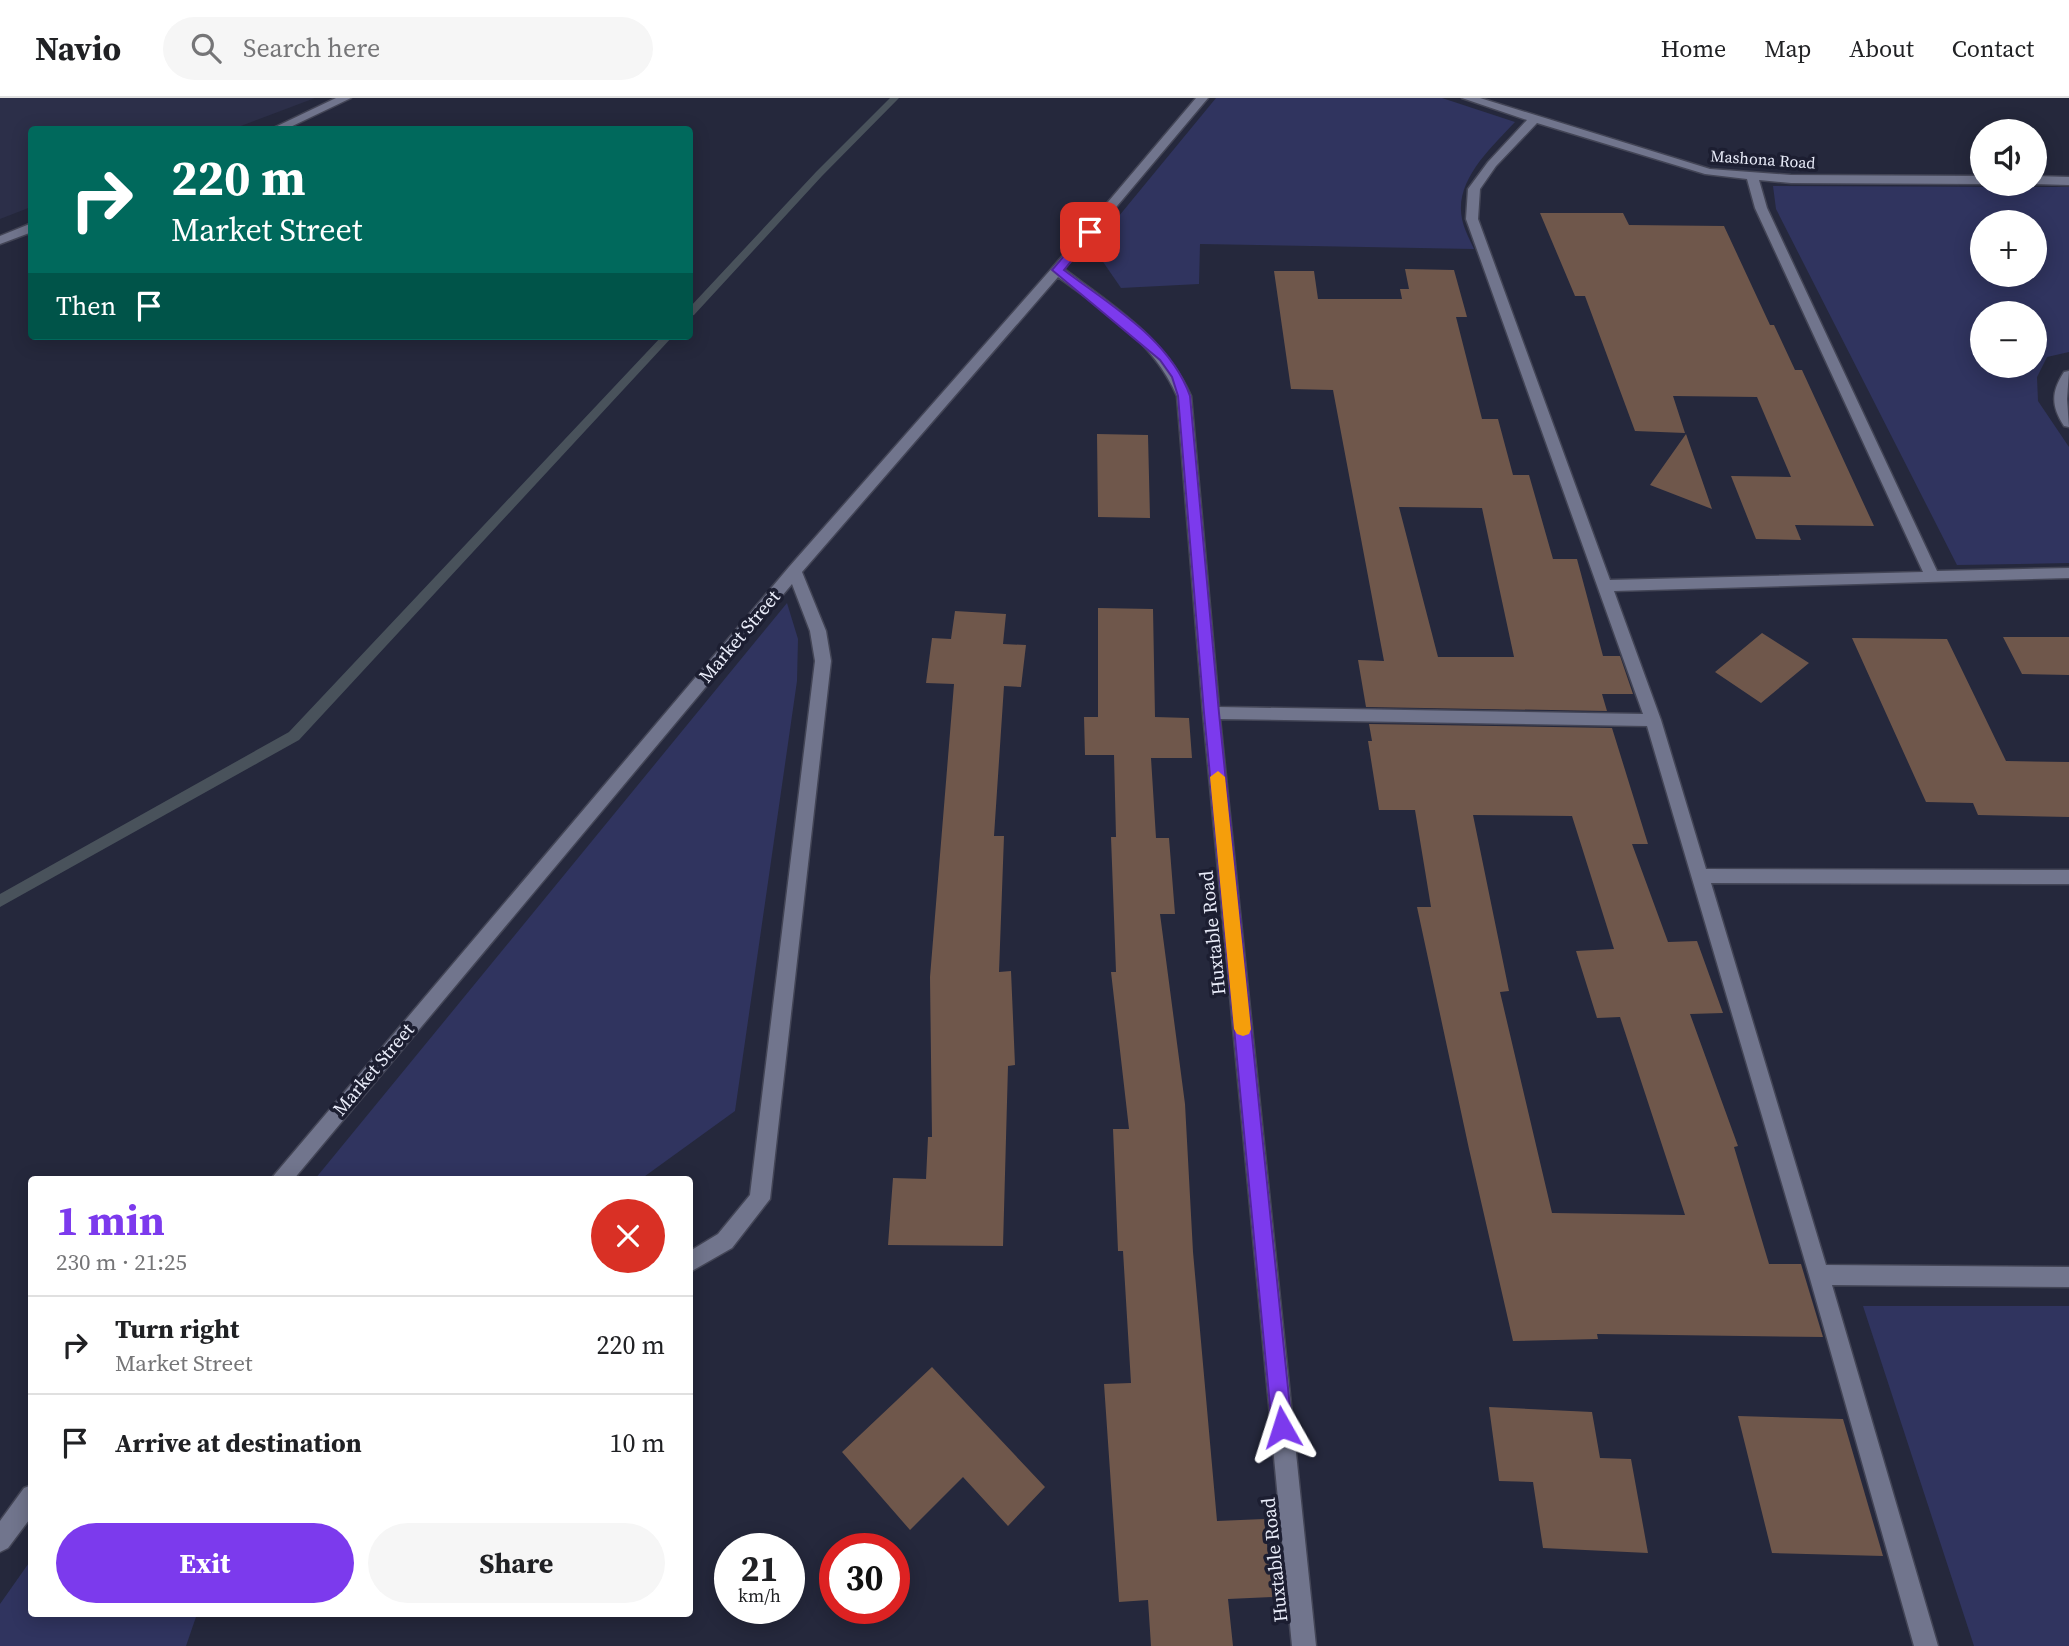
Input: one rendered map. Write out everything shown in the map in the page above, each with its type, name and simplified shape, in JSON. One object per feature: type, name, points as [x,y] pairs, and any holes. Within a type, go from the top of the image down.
[{"type":"street","points":[[283,126],[345,98]]},
{"type":"street","name":"Market Street","points":[[284,1176],[794,571],[1058,270],[1202,98]]},
{"type":"street","name":"Mashona Road","points":[[1468,98],[1709,172],[1752,177],[1970,180]]},
{"type":"street","points":[[1534,119],[1492,164],[1474,188],[1472,219],[1653,719],[1819,1275],[1926,1646]]},
{"type":"street","points":[[1752,177],[1761,208],[1933,578]]},
{"type":"street","points":[[2047,180],[2069,181]]},
{"type":"street","points":[[0,240],[28,229]]},
{"type":"street","name":"Huxtable Road","points":[[1058,270],[1129,325],[1164,357],[1178,377],[1184,396],[1211,713],[1304,1646]]},
{"type":"street","points":[[2069,375],[2059,389],[2062,412],[2069,424]]},
{"type":"street","points":[[693,1260],[725,1241],[760,1199],[823,661],[818,631],[794,571]]},
{"type":"street","points":[[1604,586],[2069,573]]},
{"type":"street","points":[[1211,713],[1653,719]]},
{"type":"street","points":[[1700,876],[2069,877]]},
{"type":"street","points":[[1819,1275],[2069,1277]]},
{"type":"street","points":[[0,1540],[28,1502]]},
{"type":"shaded area","points":[[0,98],[315,98],[241,126],[28,126],[28,208],[0,219]]},
{"type":"shaded area","points":[[1216,98],[1442,98],[1515,122],[1477,165],[1464,191],[1462,219],[1474,249],[1200,244],[1199,284],[1121,288],[1099,256],[1100,239]]},
{"type":"shaded area","points":[[1773,186],[1970,187],[1970,196],[2047,196],[2047,187],[2069,187],[2069,352],[2047,357],[2047,301],[1970,301],[1970,378],[2037,378],[2038,401],[2069,447],[2069,563],[1957,565],[1776,209]]},
{"type":"shaded area","points":[[787,603],[798,639],[797,681],[735,1111],[645,1176],[317,1176]]},
{"type":"shaded area","points":[[1863,1306],[2069,1306],[2069,1646],[1974,1646]]},
{"type":"shaded area","points":[[28,1564],[28,1617],[196,1617],[186,1646],[0,1646],[0,1604]]},
{"type":"building","points":[[1540,213],[1623,213],[1629,225],[1724,226],[1770,325],[1774,325],[1795,370],[1802,370],[1874,526],[1795,525],[1801,540],[1756,539],[1731,476],[1791,477],[1757,397],[1673,396],[1685,433],[1635,431],[1585,296],[1575,296]]},
{"type":"building","points":[[1405,269],[1454,270],[1467,317],[1456,317],[1482,419],[1498,419],[1513,475],[1529,475],[1553,559],[1577,559],[1603,656],[1620,656],[1633,694],[1602,694],[1607,711],[1366,707],[1358,660],[1384,661],[1333,390],[1291,389],[1274,271],[1314,271],[1318,299],[1402,299],[1400,289],[1409,289]],"holes":[[[1399,507],[1482,508],[1514,657],[1438,657]]]},
{"type":"building","points":[[1097,434],[1148,435],[1150,518],[1098,517]]},
{"type":"building","points":[[1686,434],[1712,509],[1650,485]]},
{"type":"building","points":[[1098,608],[1153,609],[1155,717],[1189,718],[1192,758],[1151,758],[1156,838],[1169,838],[1175,914],[1160,914],[1185,1104],[1193,1252],[1217,1521],[1264,1519],[1273,1597],[1228,1599],[1233,1646],[1151,1646],[1148,1600],[1119,1602],[1104,1384],[1131,1383],[1123,1251],[1118,1251],[1113,1129],[1129,1129],[1111,972],[1116,972],[1111,837],[1116,837],[1114,755],[1085,755],[1084,717],[1098,717]]},
{"type":"building","points":[[955,611],[1006,614],[1003,644],[1026,645],[1021,687],[1004,686],[994,836],[1004,836],[999,972],[1011,971],[1015,1065],[1008,1066],[1003,1246],[888,1245],[893,1178],[926,1179],[928,1137],[932,1137],[930,977],[954,684],[926,683],[932,638],[951,639]]},
{"type":"building","points":[[1762,633],[1809,663],[1761,703],[1715,672]]},
{"type":"building","points":[[2003,637],[2069,637],[2069,675],[2022,674]]},
{"type":"building","points":[[1852,638],[1947,639],[2006,761],[2069,762],[2069,817],[1978,815],[1973,803],[1926,802]]},
{"type":"building","points":[[1369,724],[1612,728],[1648,844],[1632,844],[1668,942],[1697,941],[1723,1013],[1690,1014],[1738,1146],[1734,1147],[1769,1264],[1801,1264],[1823,1337],[1597,1334],[1598,1339],[1513,1341],[1417,907],[1431,907],[1415,810],[1379,810],[1368,741],[1372,741]],"holes":[[[1473,815],[1572,816],[1614,949],[1576,951],[1597,1018],[1620,1017],[1685,1215],[1552,1213],[1500,992],[1509,991]]]},
{"type":"building","points":[[932,1367],[1045,1487],[1008,1526],[963,1477],[910,1530],[842,1452]]},
{"type":"building","points":[[1489,1407],[1592,1412],[1600,1458],[1631,1459],[1648,1553],[1543,1548],[1533,1482],[1499,1481]]},
{"type":"building","points":[[1738,1416],[1843,1419],[1883,1556],[1772,1553]]},
{"type":"waterway","points":[[693,310],[819,174],[895,98]]},
{"type":"waterway","points":[[0,901],[294,736],[664,340]]},
{"type":"slow traffic","points":[[1218,777],[1243,1029]]},
{"type":"route","points":[[1090,232],[1058,270],[1129,325],[1164,357],[1178,377],[1184,396],[1211,713],[1282,1427]]}]
